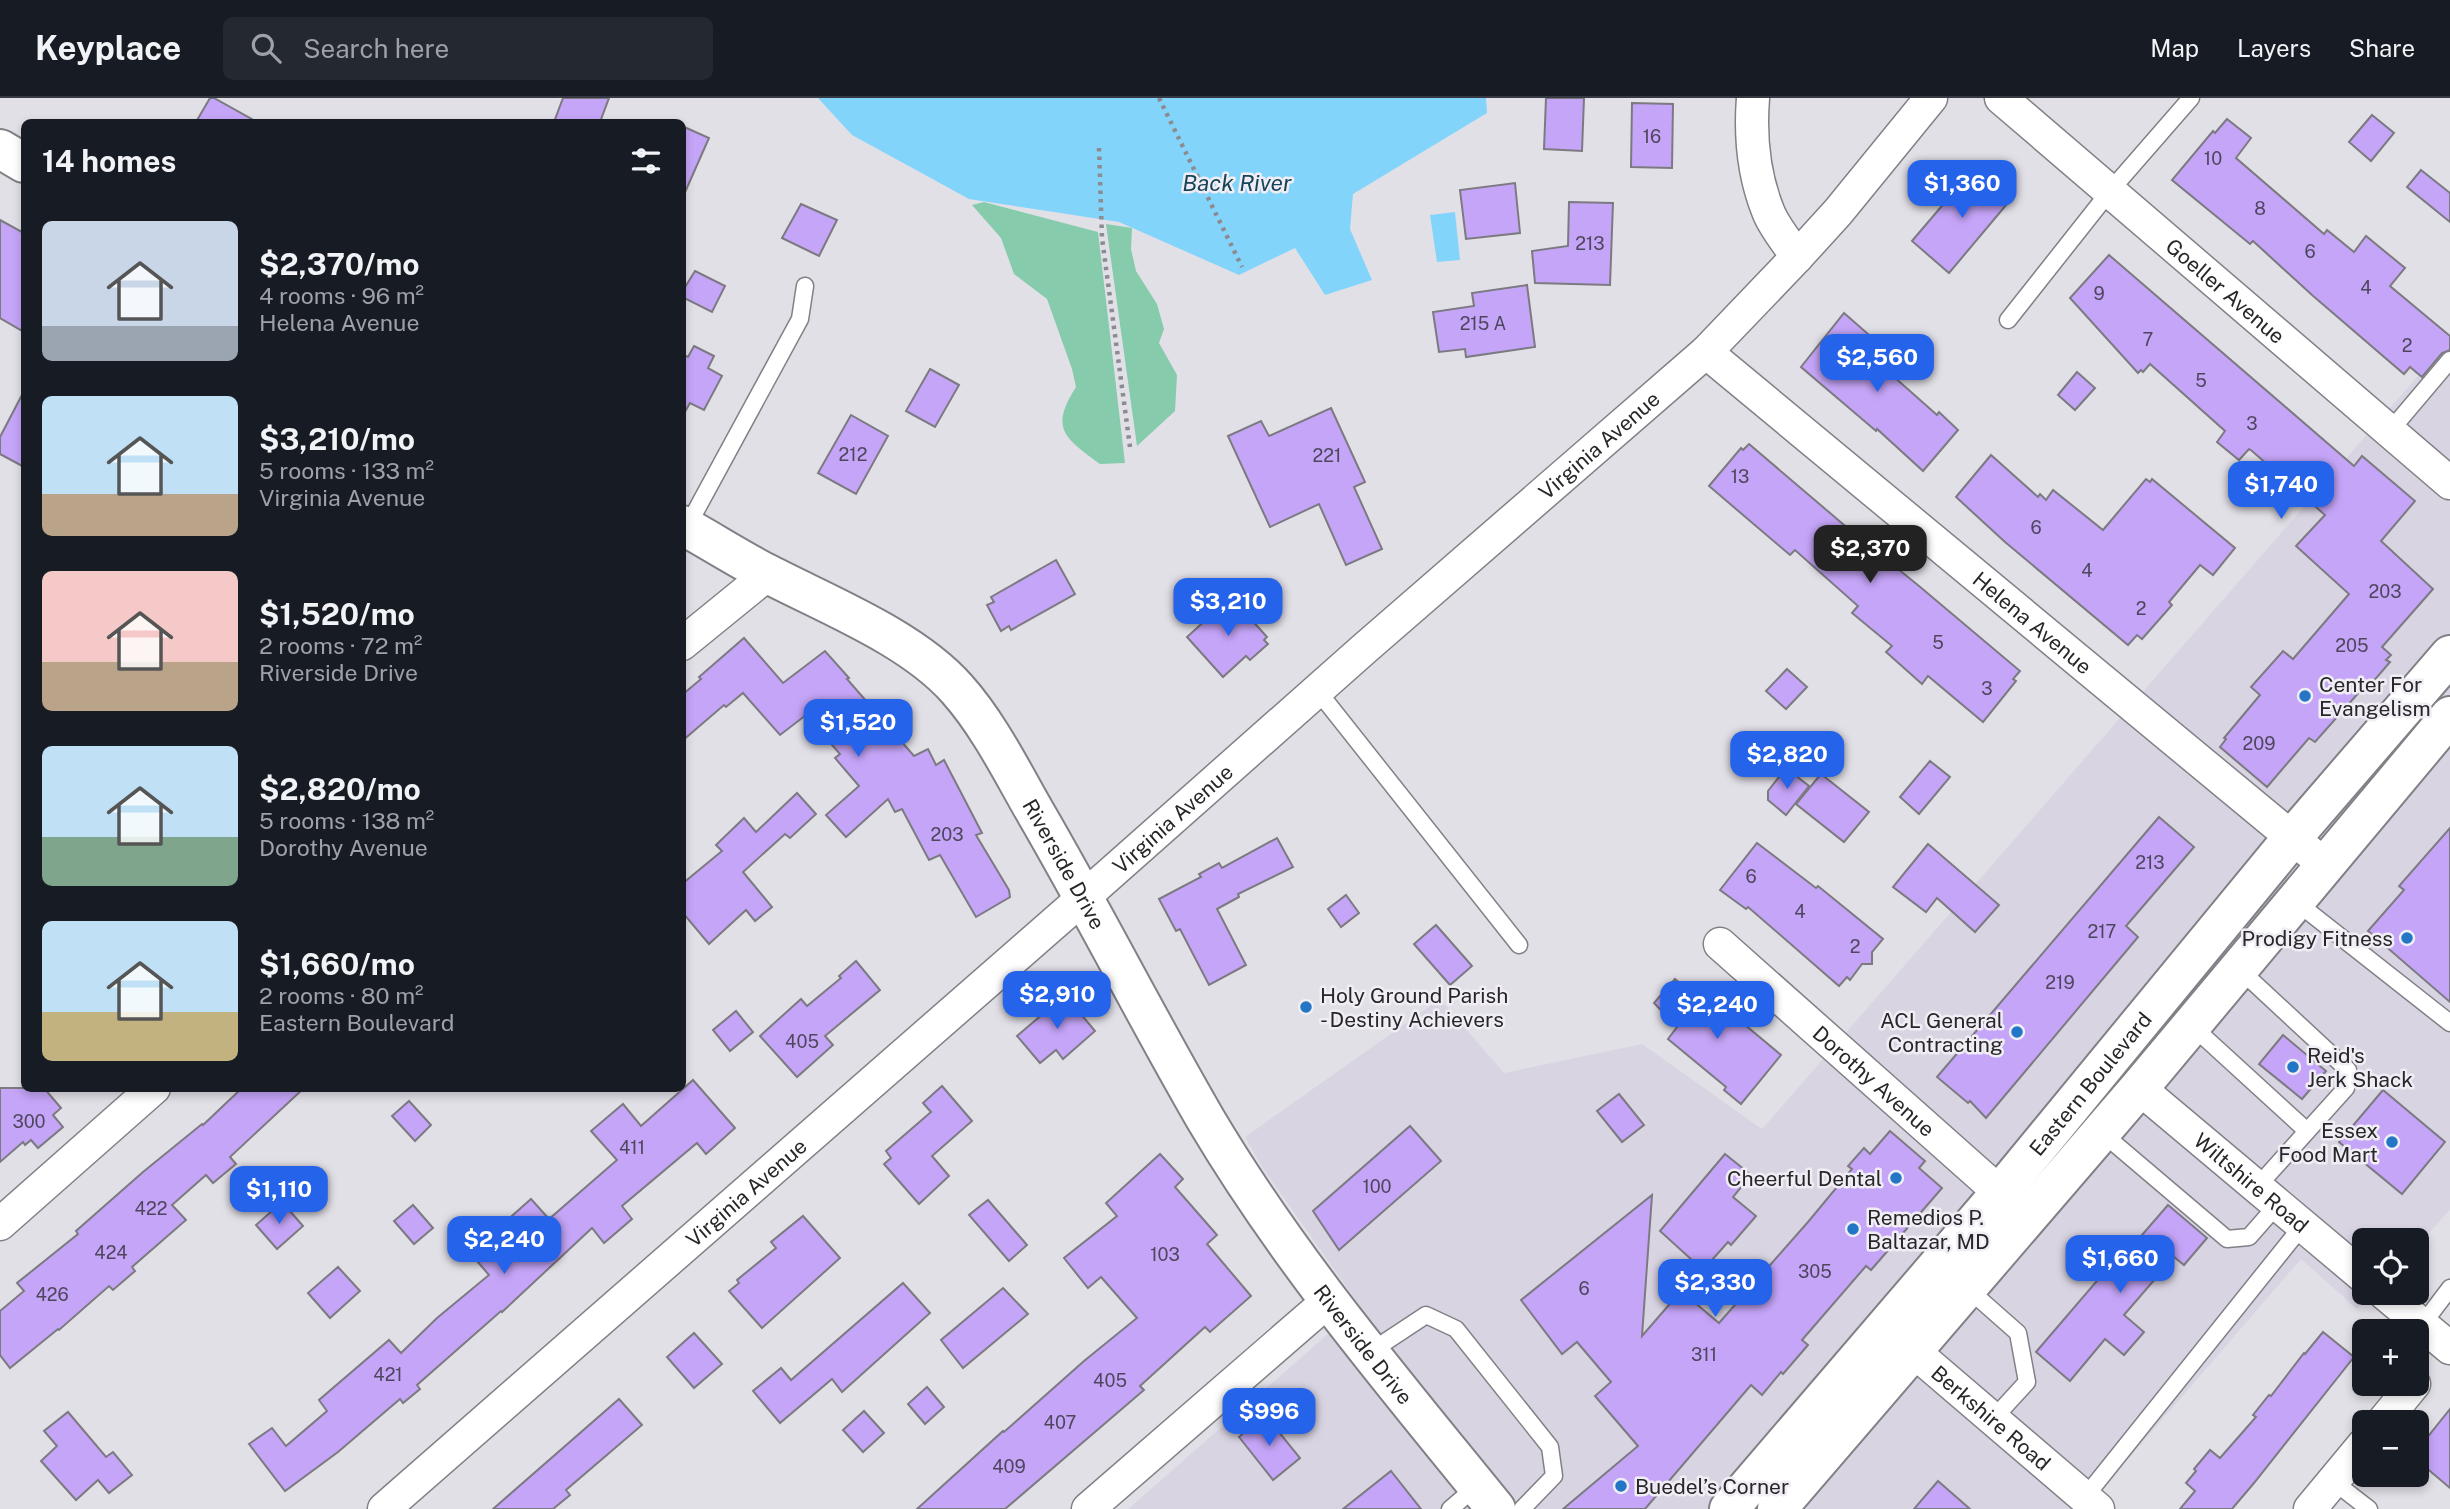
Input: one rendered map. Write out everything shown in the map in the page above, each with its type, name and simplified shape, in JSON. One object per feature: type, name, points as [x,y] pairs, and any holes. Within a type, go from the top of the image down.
[{"type":"main road","points":[[0,149],[21,161]]},
{"type":"main road","name":"Riverside Drive","points":[[686,527],[898,643],[932,665],[958,689],[984,726],[1084,897],[1154,1028],[1234,1167],[1275,1230],[1370,1352],[1474,1501]]},
{"type":"main road","name":"Eastern Boulevard","points":[[1777,1509],[1899,1339],[1967,1288],[2014,1205],[2109,1061],[2292,838],[2450,654]]},
{"type":"main road","name":"Eastern Boulevard","points":[[1729,1509],[1899,1339],[2014,1205],[2101,1132],[2450,716]]},
{"type":"main road","points":[[2109,1061],[2139,1088]]},
{"type":"street","points":[[1753,98],[1751,125],[1755,167],[1768,213],[1797,257]]},
{"type":"street","name":"Virginia Avenue","points":[[384,1509],[1706,352],[1838,212],[1931,98]]},
{"type":"street","name":"Goeller Avenue","points":[[2001,98],[2450,482]]},
{"type":"street","name":"Helena Avenue","points":[[1706,352],[2325,865]]},
{"type":"street","points":[[686,641],[768,574]]},
{"type":"street","name":"Dorothy Avenue","points":[[1720,944],[2014,1205]]},
{"type":"street","name":"Wiltshire Road","points":[[2139,1088],[2352,1267]]},
{"type":"street","points":[[0,1224],[149,1092]]},
{"type":"street","points":[[1088,1509],[1328,1301]]},
{"type":"street","points":[[2398,1305],[2415,1319]]},
{"type":"street","points":[[2429,1331],[2448,1347],[2429,1368]]},
{"type":"street","name":"Berkshire Road","points":[[1899,1339],[1993,1419],[2086,1505]]},
{"type":"street","points":[[2393,1410],[2405,1396]]},
{"type":"street","points":[[2310,1509],[2352,1458]]},
{"type":"lane","points":[[2008,320],[2109,191],[2191,98]]},
{"type":"lane","points":[[686,524],[800,319],[805,286]]},
{"type":"lane","points":[[2390,431],[2450,360]]},
{"type":"lane","points":[[1317,690],[1519,945]]},
{"type":"lane","points":[[2295,901],[2450,1023]]},
{"type":"lane","points":[[2101,1132],[2227,1239],[2249,1237],[2268,1195],[2307,1131],[2346,1088],[2348,1070],[2238,968]]},
{"type":"lane","points":[[2191,1025],[2307,1131]]},
{"type":"lane","points":[[2086,1505],[2303,1225]]},
{"type":"lane","points":[[1967,1288],[2018,1333],[2027,1382],[1993,1419]]},
{"type":"lane","points":[[2427,1319],[2450,1288]]},
{"type":"lane","points":[[1370,1352],[1426,1315],[1456,1329],[1550,1447],[1555,1476],[1522,1509]]},
{"type":"lane","points":[[2333,1481],[2369,1509]]},
{"type":"path","points":[[1159,98],[1242,267]]},
{"type":"path","points":[[1099,148],[1102,238],[1130,447]]},
{"type":"shaded area","points":[[2450,339],[2450,1210],[2429,1233],[2429,1228],[2352,1228],[2352,1305],[2301,1259],[2085,1509],[1128,1509],[1360,1306],[1264,1170],[1245,1137],[1440,999],[1504,1073],[1642,1044],[1762,1129]]},
{"type":"green space","points":[[984,202],[1098,232],[1125,463],[1100,464],[1078,447],[1065,432],[1063,413],[1076,387],[1072,369],[1047,299],[1014,274],[1001,238],[972,205]]},
{"type":"green space","points":[[1106,224],[1132,228],[1131,249],[1136,271],[1157,304],[1164,329],[1159,343],[1177,375],[1175,411],[1137,446]]},
{"type":"water","name":"Back River","points":[[818,98],[1486,98],[1487,113],[1353,194],[1350,229],[1372,280],[1325,295],[1295,248],[1239,275],[1119,222],[969,199],[852,135]]},
{"type":"water","points":[[1455,212],[1460,260],[1437,262],[1430,215]]},
{"type":"building","points":[[210,98],[214,98],[252,119],[198,119]]},
{"type":"building","points":[[563,98],[609,98],[601,119],[555,119]]},
{"type":"building","points":[[1546,98],[1584,98],[1582,151],[1544,149]]},
{"type":"building","points":[[1632,103],[1673,104],[1672,168],[1631,167]]},
{"type":"building","points":[[2372,115],[2394,133],[2371,161],[2349,142]]},
{"type":"building","points":[[2227,119],[2251,138],[2236,158],[2324,234],[2327,230],[2354,252],[2366,236],[2405,268],[2390,286],[2450,336],[2450,350],[2442,353],[2422,377],[2410,367],[2404,374],[2253,241],[2250,244],[2172,180],[2213,131],[2215,133]]},
{"type":"building","points":[[686,128],[709,138],[686,190]]},
{"type":"building","points":[[1975,167],[2012,198],[1949,273],[1912,241]]},
{"type":"building","points":[[2421,170],[2450,193],[2450,222],[2407,187]]},
{"type":"building","points":[[1515,183],[1520,233],[1466,239],[1460,190]]},
{"type":"building","points":[[1569,202],[1613,203],[1610,285],[1535,283],[1532,251],[1568,246]]},
{"type":"building","points":[[801,204],[837,220],[819,256],[782,238]]},
{"type":"building","points":[[0,220],[21,231],[21,330],[0,318]]},
{"type":"building","points":[[2109,255],[2354,466],[2362,456],[2415,501],[2381,541],[2433,589],[2382,647],[2391,655],[2386,660],[2390,662],[2372,683],[2369,681],[2315,742],[2309,738],[2267,787],[2220,747],[2226,739],[2224,738],[2260,695],[2251,687],[2283,651],[2293,659],[2349,594],[2296,546],[2325,515],[2252,451],[2249,449],[2239,460],[2217,442],[2225,431],[2150,364],[2143,372],[2141,370],[2138,373],[2070,298]]},
{"type":"building","points":[[695,271],[725,286],[712,312],[686,299],[686,286]]},
{"type":"building","points":[[1527,285],[1535,347],[1466,357],[1465,349],[1439,352],[1433,312],[1474,306],[1472,293]]},
{"type":"building","points":[[1844,313],[1868,334],[1858,345],[1937,415],[1939,412],[1958,430],[1923,471],[1877,429],[1876,431],[1801,367]]},
{"type":"building","points":[[694,346],[714,356],[708,368],[722,376],[704,410],[690,403],[686,410],[686,356],[688,357]]},
{"type":"building","points":[[930,369],[959,385],[935,427],[906,411]]},
{"type":"building","points":[[2077,372],[2095,388],[2075,410],[2058,395]]},
{"type":"building","points":[[21,397],[21,465],[0,454],[0,437]]},
{"type":"building","points":[[1331,408],[1365,482],[1354,487],[1382,549],[1346,565],[1319,504],[1270,527],[1228,436],[1261,421],[1269,436]]},
{"type":"building","points":[[851,415],[888,436],[856,494],[818,473]]},
{"type":"building","points":[[1749,444],[2020,671],[2013,679],[2016,681],[1983,722],[1928,676],[1922,684],[1886,652],[1892,646],[1852,613],[1858,606],[1795,550],[1790,555],[1709,486],[1741,448],[1743,450]]},
{"type":"building","points":[[1991,455],[2038,497],[2040,494],[2046,500],[2053,490],[2103,530],[2146,479],[2150,482],[2152,479],[2235,548],[2213,575],[2200,565],[2169,602],[2172,605],[2142,639],[2137,635],[2128,645],[2005,542],[1956,497]]},
{"type":"building","points":[[1056,560],[1075,594],[1011,630],[1009,626],[1001,631],[987,605],[994,602],[991,597]]},
{"type":"building","points":[[1231,597],[1267,637],[1264,640],[1268,644],[1250,660],[1246,656],[1223,677],[1187,637]]},
{"type":"building","points":[[744,638],[783,683],[825,651],[914,756],[928,749],[936,765],[944,760],[982,833],[976,835],[1009,890],[1010,897],[976,917],[940,855],[929,860],[902,809],[895,812],[888,799],[846,837],[826,815],[859,786],[835,758],[840,754],[806,715],[780,735],[743,693],[726,707],[724,705],[686,738],[686,692],[701,679],[699,677]]},
{"type":"building","points":[[1787,669],[1807,687],[1786,709],[1766,691]]},
{"type":"building","points":[[1930,761],[1950,777],[1919,814],[1900,797]]},
{"type":"building","points":[[1786,768],[1809,786],[1786,815],[1768,800],[1768,791]]},
{"type":"building","points":[[1821,774],[1869,812],[1844,842],[1796,804]]},
{"type":"building","points":[[797,793],[816,814],[790,838],[785,834],[743,872],[772,907],[755,921],[746,910],[709,944],[686,917],[686,881],[722,851],[716,845],[744,818],[756,832]]},
{"type":"building","points":[[2159,817],[2194,847],[2126,926],[2138,937],[1986,1118],[1970,1101],[1968,1103],[1937,1077]]},
{"type":"building","points":[[2450,828],[2450,1002],[2368,931],[2404,890],[2399,886]]},
{"type":"building","points":[[1277,838],[1293,867],[1238,894],[1239,897],[1217,909],[1246,965],[1209,985],[1180,929],[1176,931],[1159,899],[1201,877],[1199,874],[1219,863],[1222,868]]},
{"type":"building","points":[[1757,843],[1816,888],[1818,886],[1883,939],[1872,952],[1872,964],[1862,964],[1850,980],[1847,977],[1839,986],[1748,907],[1746,909],[1720,890]]},
{"type":"building","points":[[1928,844],[1999,905],[1975,932],[1937,898],[1926,912],[1893,887]]},
{"type":"building","points":[[1346,895],[1359,913],[1341,927],[1328,909]]},
{"type":"building","points":[[1436,925],[1472,966],[1450,985],[1414,944]]},
{"type":"building","points":[[856,961],[880,990],[825,1036],[833,1045],[797,1077],[760,1036],[801,999],[807,1006],[841,978],[839,976]]},
{"type":"building","points":[[1675,979],[1713,1011],[1720,1004],[1781,1055],[1741,1104],[1724,1090],[1726,1087],[1668,1039],[1677,1027],[1654,1003]]},
{"type":"building","points":[[1065,995],[1095,1031],[1063,1059],[1056,1050],[1040,1063],[1017,1036]]},
{"type":"building","points":[[736,1011],[753,1032],[730,1051],[713,1030]]},
{"type":"building","name":"Reid's Jerk Shack","points":[[2283,1035],[2326,1071],[2302,1099],[2259,1064]]},
{"type":"building","points":[[693,1080],[735,1128],[706,1154],[697,1143],[622,1206],[632,1219],[604,1243],[592,1228],[502,1312],[417,1385],[420,1389],[403,1403],[400,1399],[338,1452],[285,1491],[249,1444],[272,1428],[286,1446],[327,1411],[319,1400],[389,1340],[401,1353],[437,1318],[489,1275],[477,1261],[505,1238],[497,1229],[531,1199],[549,1219],[617,1160],[591,1131],[623,1104],[641,1126],[679,1092],[686,1092],[686,1086]]},
{"type":"building","points":[[942,1086],[972,1121],[932,1156],[949,1176],[919,1204],[884,1164],[891,1158],[886,1151],[931,1112],[923,1103]]},
{"type":"building","points":[[0,1088],[21,1088],[21,1092],[47,1092],[61,1108],[53,1115],[63,1127],[38,1148],[31,1140],[25,1145],[23,1142],[0,1162]]},
{"type":"building","name":"Essex Food Mart","points":[[2383,1090],[2445,1142],[2402,1194],[2339,1142]]},
{"type":"building","points":[[238,1092],[300,1092],[230,1157],[236,1164],[213,1183],[206,1175],[172,1205],[186,1220],[132,1267],[135,1271],[113,1290],[109,1286],[10,1368],[0,1355],[0,1311],[24,1291],[17,1283],[78,1234],[76,1231],[143,1172],[203,1125]]},
{"type":"building","points":[[1619,1094],[1644,1125],[1622,1142],[1597,1111]]},
{"type":"building","points":[[409,1101],[431,1125],[415,1141],[392,1116]]},
{"type":"building","points":[[1410,1126],[1441,1161],[1339,1250],[1313,1211]]},
{"type":"building","points":[[1890,1131],[1925,1161],[1919,1168],[1942,1188],[1871,1270],[1866,1266],[1802,1340],[1808,1345],[1783,1374],[1781,1372],[1762,1395],[1751,1385],[1645,1509],[1563,1509],[1638,1446],[1595,1396],[1611,1382],[1577,1342],[1562,1354],[1521,1300],[1652,1195],[1642,1336],[1681,1291],[1719,1323],[1852,1169],[1848,1166],[1864,1148],[1870,1154]]},
{"type":"building","points":[[1160,1154],[1183,1179],[1175,1187],[1217,1235],[1207,1244],[1251,1296],[1210,1332],[1205,1327],[1140,1386],[1144,1390],[1005,1509],[917,1509],[1003,1431],[1137,1318],[1101,1277],[1088,1288],[1064,1258],[1117,1216],[1106,1203]]},
{"type":"building","points":[[1725,1154],[1751,1175],[1733,1197],[1756,1216],[1731,1245],[1728,1242],[1703,1270],[1660,1231]]},
{"type":"building","points":[[988,1200],[1027,1245],[1009,1261],[969,1215]]},
{"type":"building","points":[[282,1202],[303,1226],[277,1249],[256,1225]]},
{"type":"building","points":[[413,1205],[433,1228],[414,1244],[394,1221]]},
{"type":"building","points":[[2168,1205],[2207,1238],[2184,1265],[2174,1257],[2124,1315],[2144,1332],[2124,1355],[2105,1339],[2070,1381],[2036,1352],[2126,1247],[2129,1250]]},
{"type":"building","points":[[803,1216],[840,1258],[762,1328],[729,1291],[739,1283],[737,1280],[776,1248],[771,1242]]},
{"type":"building","points":[[338,1267],[360,1291],[330,1318],[308,1293]]},
{"type":"building","points":[[903,1283],[930,1313],[842,1392],[832,1379],[780,1423],[753,1391],[781,1368],[791,1380]]},
{"type":"building","points":[[1003,1288],[1028,1314],[963,1368],[941,1340]]},
{"type":"building","points":[[2323,1332],[2352,1355],[2352,1360],[2232,1509],[2180,1509],[2195,1491],[2186,1483],[2196,1471],[2194,1469],[2210,1450],[2220,1458]]},
{"type":"building","points":[[694,1333],[722,1364],[694,1388],[667,1357]]},
{"type":"building","points":[[927,1387],[944,1407],[925,1424],[908,1404]]},
{"type":"building","points":[[619,1399],[642,1425],[566,1490],[570,1495],[553,1509],[493,1509]]},
{"type":"building","points":[[2450,1409],[2450,1488],[2429,1470],[2429,1435]]},
{"type":"building","points":[[864,1411],[884,1433],[863,1452],[843,1430]]},
{"type":"building","points":[[68,1412],[106,1457],[113,1452],[132,1475],[109,1493],[98,1480],[76,1500],[41,1461],[57,1446],[44,1431]]},
{"type":"building","points":[[1265,1415],[1300,1458],[1273,1480],[1239,1437]]},
{"type":"building","points":[[1391,1471],[1421,1509],[1343,1509]]},
{"type":"building","points":[[1938,1481],[1970,1509],[1914,1509]]},
{"type":"place","name":"Center For Evangelism","points":[[2305,696]]},
{"type":"place","name":"Prodigy Fitness","points":[[2407,938]]},
{"type":"place","name":"Holy Ground Parish - Destiny Achievers","points":[[1306,1007]]},
{"type":"place","name":"ACL General Contracting","points":[[2017,1032]]},
{"type":"place","name":"Reid's Jerk Shack","points":[[2293,1067]]},
{"type":"place","name":"Essex Food Mart","points":[[2392,1142]]},
{"type":"place","name":"Cheerful Dental","points":[[1896,1178]]},
{"type":"place","name":"Remedios P. Baltazar, MD","points":[[1853,1229]]},
{"type":"place","name":"Buedel’s Corner","points":[[1621,1486]]}]
